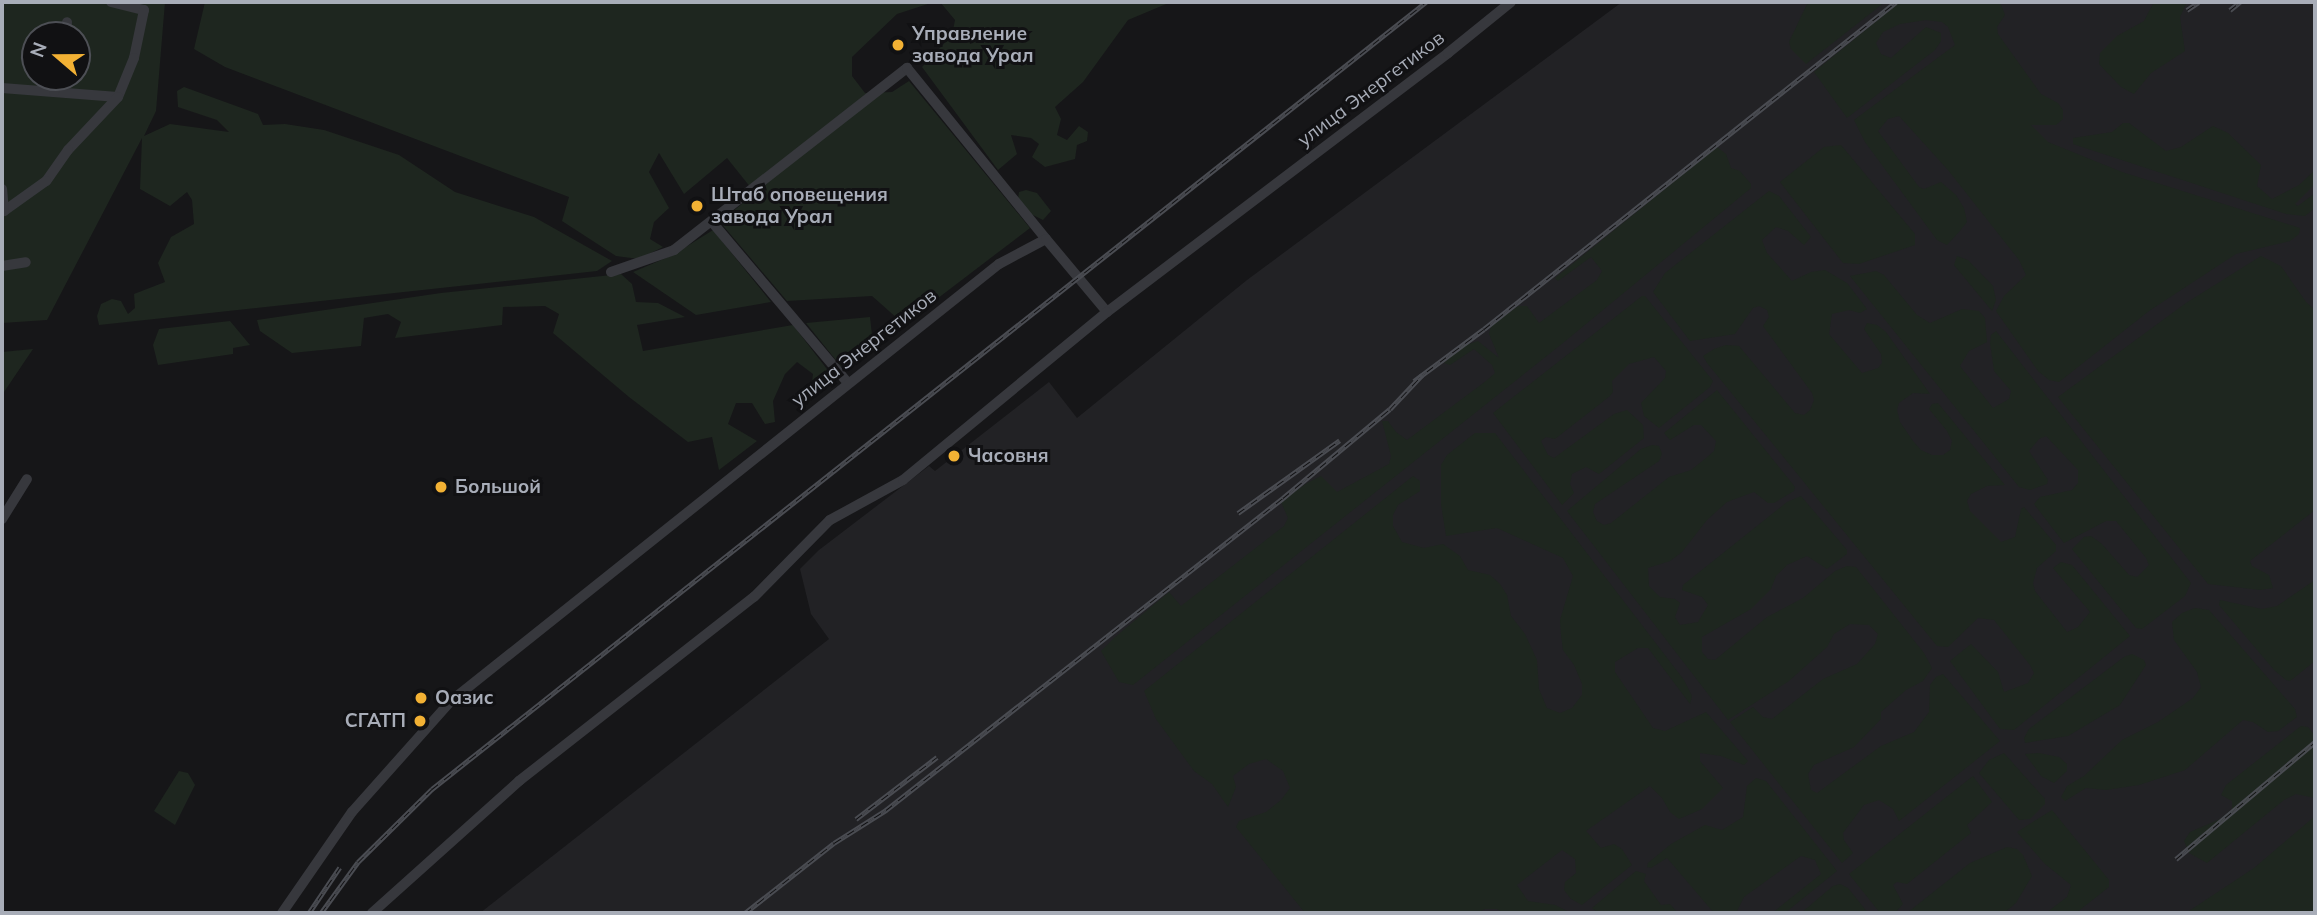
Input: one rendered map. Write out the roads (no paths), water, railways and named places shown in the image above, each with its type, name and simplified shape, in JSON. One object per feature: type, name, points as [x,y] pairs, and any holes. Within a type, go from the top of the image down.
[{"type":"street","points":[[3,211],[46,181],[68,150],[118,97],[134,58],[144,10],[111,2]]},
{"type":"street","name":"улица Энергетиков","points":[[372,913],[519,781],[754,597],[830,520],[903,480],[1107,312],[1448,53],[1511,2]]},
{"type":"street","points":[[611,272],[674,250],[907,68],[1107,312]]},
{"type":"street","points":[[2,88],[118,97]]},
{"type":"street","points":[[2,189],[3,211]]},
{"type":"street","points":[[712,222],[848,383]]},
{"type":"street","name":"улица Энергетиков","points":[[282,913],[352,812],[452,701],[999,264],[1046,239]]},
{"type":"street","points":[[2,266],[26,262]]},
{"type":"street","points":[[2,519],[27,479]]},
{"type":"railway","points":[[321,913],[358,862],[432,789],[1426,2]]},
{"type":"railway","points":[[1414,381],[1484,329],[1896,2]]},
{"type":"railway","points":[[2187,10],[2199,2]]},
{"type":"railway","points":[[2230,10],[2240,2]]},
{"type":"railway","points":[[745,913],[834,843],[886,810],[1283,498],[1390,409],[1422,375]]},
{"type":"railway","points":[[1238,513],[1340,440]]},
{"type":"railway","points":[[2176,859],[2315,742]]},
{"type":"railway","points":[[856,819],[937,757]]},
{"type":"railway","points":[[309,913],[340,867]]},
{"type":"place","name":"Управление завода Урал","points":[[898,45]]},
{"type":"place","name":"Штаб оповещения завода Урал","points":[[697,206]]},
{"type":"place","name":"Часовня","points":[[954,456]]},
{"type":"place","name":"Большой","points":[[441,487]]},
{"type":"place","name":"Оазис","points":[[421,698]]},
{"type":"place","name":"СГАТП","points":[[420,721]]}]
